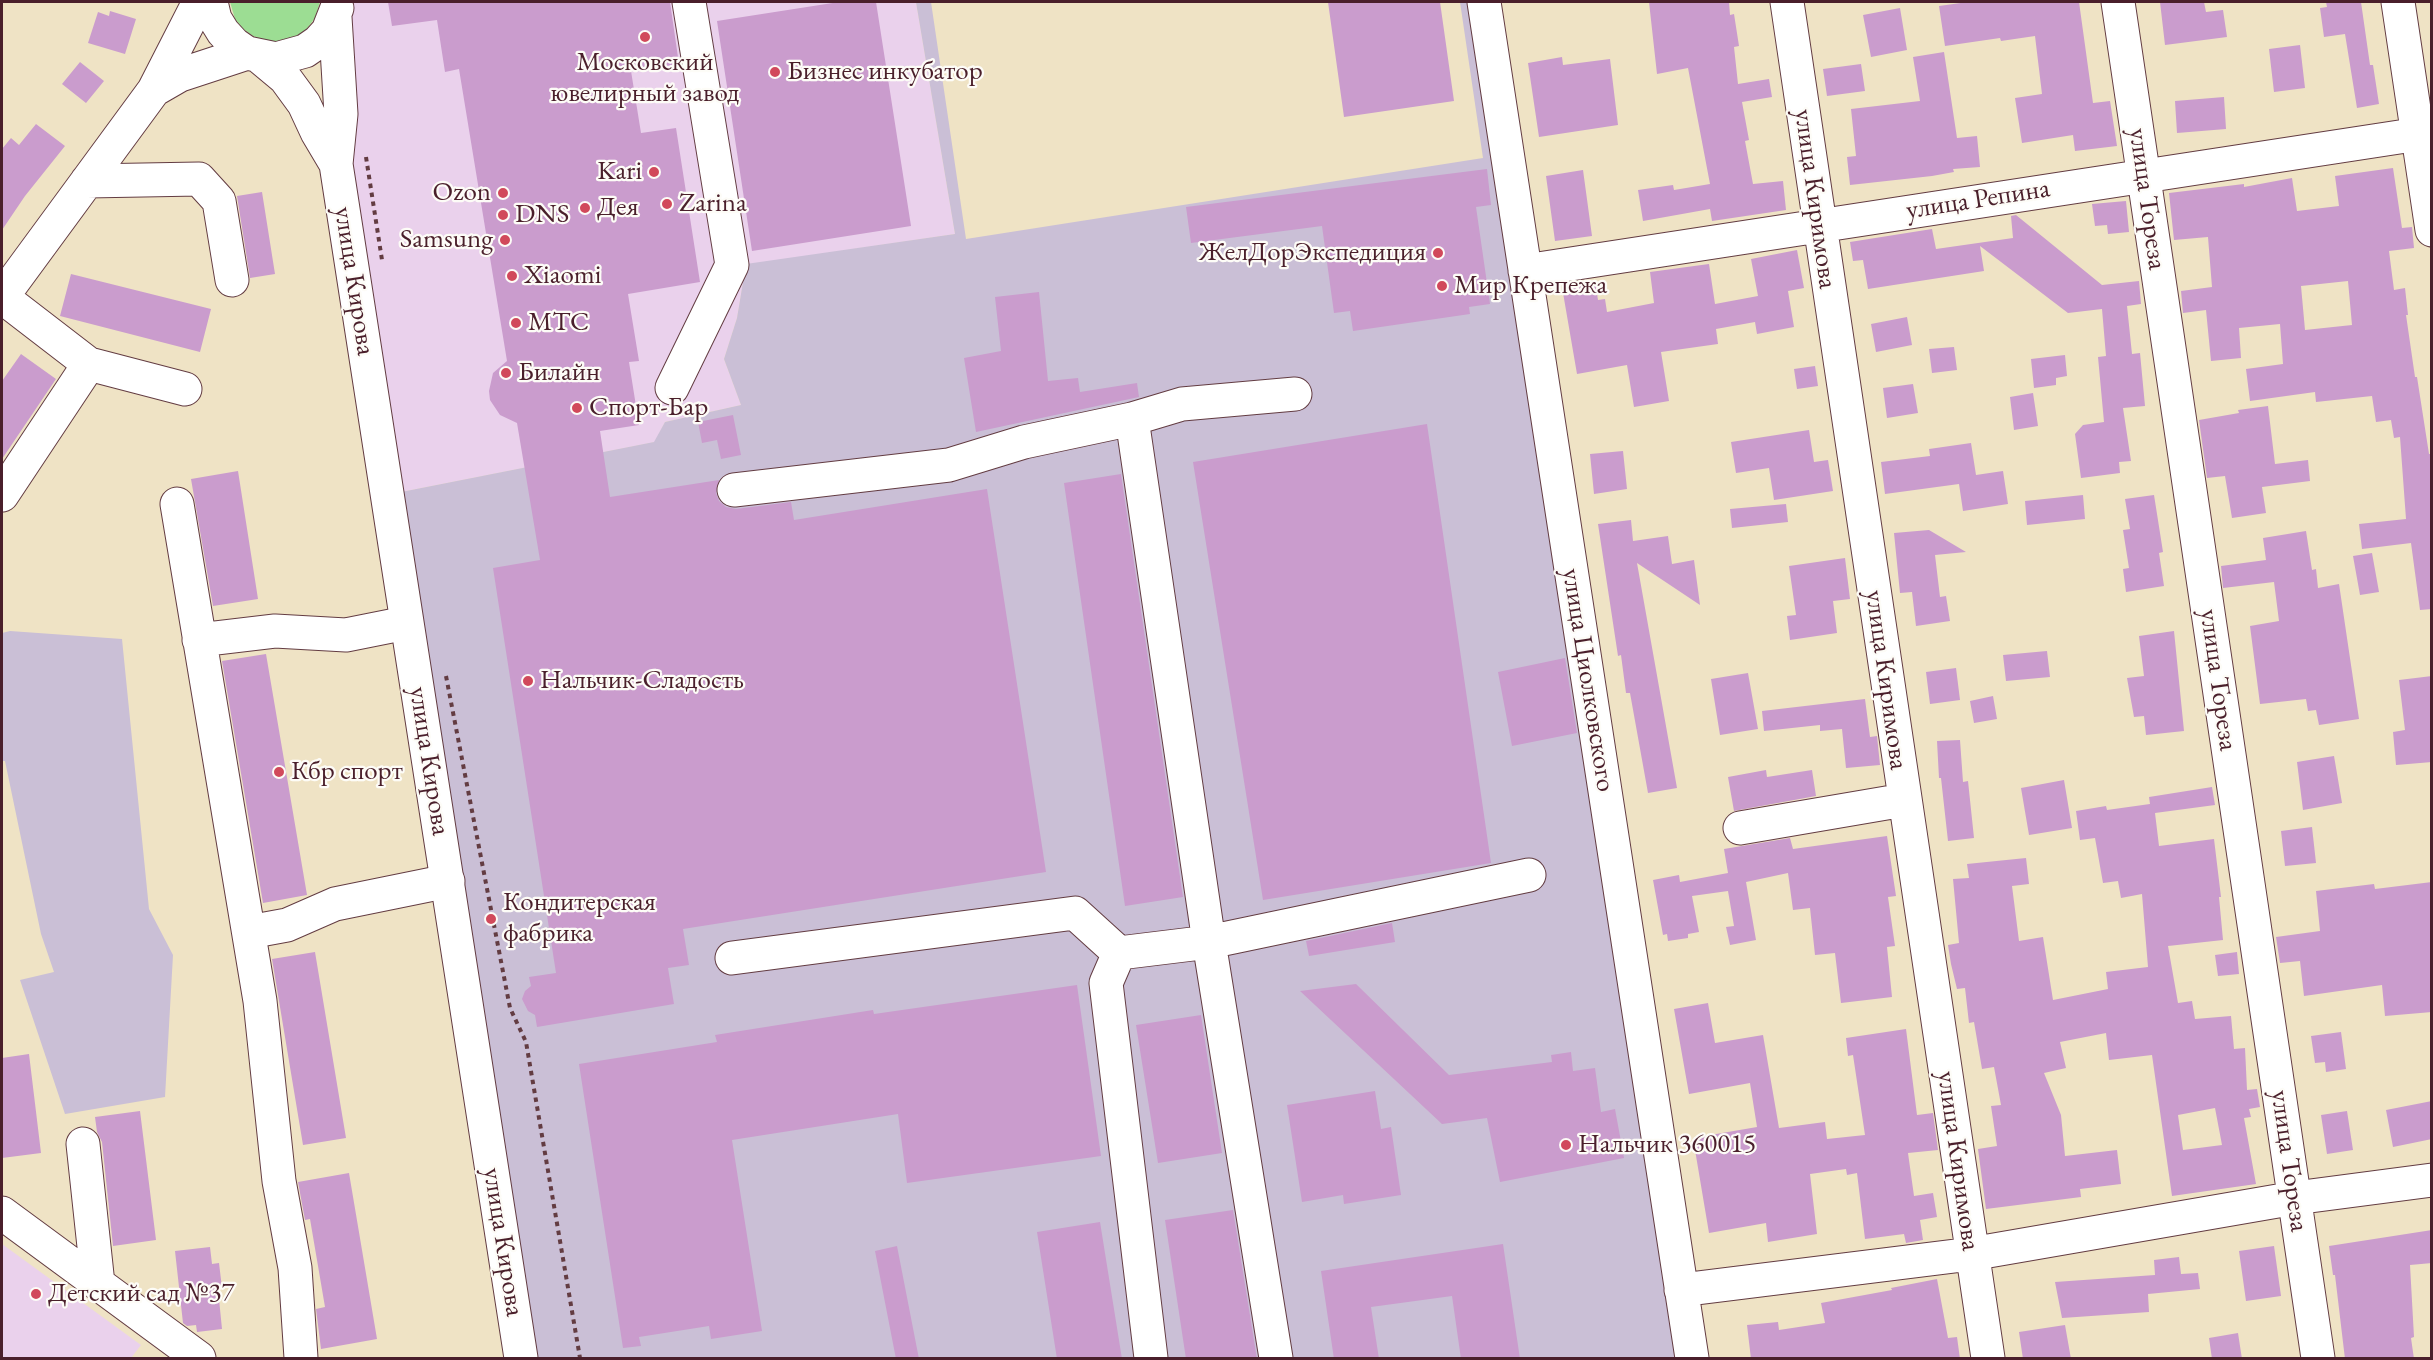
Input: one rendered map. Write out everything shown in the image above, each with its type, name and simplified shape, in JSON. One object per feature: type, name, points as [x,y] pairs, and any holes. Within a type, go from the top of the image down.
[{"type":"street","points":[[185,389],[89,364],[2,297],[154,90],[199,2]]},
{"type":"street","points":[[211,2],[215,19],[234,44],[254,55],[285,78],[304,104],[336,164]]},
{"type":"street","points":[[672,388],[732,265],[689,2]]},
{"type":"street","name":"улица Циолковского","points":[[1484,2],[1692,1359]]},
{"type":"street","name":"улица Киримова","points":[[1787,2],[1988,1359]]},
{"type":"street","name":"улица Тореза","points":[[2118,2],[2318,1359]]},
{"type":"street","points":[[2398,2],[2424,133],[2432,230]]},
{"type":"street","points":[[154,90],[180,75],[254,55],[276,59],[305,51],[328,31],[336,9]]},
{"type":"street","points":[[336,9],[341,114],[336,164]]},
{"type":"street","name":"улица Репина","points":[[1525,271],[1819,224],[2424,133]]},
{"type":"street","name":"улица Кирова","points":[[336,164],[521,1359]]},
{"type":"street","points":[[87,181],[199,179],[219,201],[232,280]]},
{"type":"street","points":[[2,495],[89,364]]},
{"type":"street","points":[[734,490],[950,465],[1024,442],[1132,419],[1182,404],[1295,394]]},
{"type":"street","points":[[1132,419],[1209,942],[1276,1359]]},
{"type":"street","points":[[177,504],[260,1001],[279,1181],[295,1268],[301,1359]]},
{"type":"street","points":[[200,640],[275,631],[346,635],[406,623]]},
{"type":"street","points":[[1740,828],[1904,800]]},
{"type":"street","points":[[732,958],[1075,913],[1119,953],[1209,942],[1529,875]]},
{"type":"street","points":[[249,932],[287,925],[335,904],[448,881]]},
{"type":"street","points":[[1119,953],[1106,983],[1151,1359]]},
{"type":"street","points":[[83,1144],[98,1284]]},
{"type":"street","points":[[1681,1290],[1971,1254],[2295,1198],[2432,1180]]},
{"type":"street","points":[[2,1213],[199,1359]]},
{"type":"path","points":[[366,152],[383,266]]},
{"type":"path","points":[[445,672],[510,1008],[526,1042],[580,1359]]},
{"type":"shaded area","points":[[338,2],[916,2],[955,234],[746,265],[737,318],[724,359],[741,405],[665,422],[655,442],[386,495],[336,164]]},
{"type":"shaded area","points":[[916,2],[931,2],[966,239],[1483,158],[1460,2],[1484,2],[1692,1358],[521,1358],[386,495],[654,442],[665,422],[741,405],[724,359],[737,318],[746,264],[955,234]]},
{"type":"shaded area","points":[[10,631],[122,639],[149,909],[173,955],[165,1097],[65,1114],[20,980],[54,972],[41,934],[5,761],[2,761],[2,633]]},
{"type":"shaded area","name":"Детский сад №37","points":[[2,1244],[141,1345],[131,1358],[2,1358]]},
{"type":"green space","points":[[230,2],[320,2],[315,18],[306,30],[294,38],[280,42],[266,41],[243,29],[235,19]]},
{"type":"building","points":[[388,2],[670,2],[679,64],[631,71],[641,133],[676,128],[700,282],[628,294],[639,361],[629,362],[639,425],[600,431],[610,497],[719,480],[716,493],[719,501],[726,507],[736,509],[791,502],[794,520],[987,489],[1046,872],[683,929],[689,965],[668,968],[674,1004],[537,1027],[535,1015],[528,1011],[522,999],[525,991],[531,986],[529,977],[556,973],[493,568],[540,560],[517,423],[500,415],[490,400],[489,391],[493,373],[507,361],[459,69],[445,72],[437,20],[392,26]]},
{"type":"building","points":[[839,2],[876,2],[911,226],[752,251],[717,21]]},
{"type":"building","points":[[1328,2],[1440,2],[1454,101],[1344,117]]},
{"type":"building","points":[[1649,2],[1729,2],[1730,15],[1734,14],[1739,46],[1734,47],[1738,84],[1769,79],[1772,97],[1742,102],[1749,140],[1745,141],[1753,184],[1783,181],[1786,210],[1712,221],[1710,209],[1643,221],[1638,190],[1673,185],[1674,190],[1710,184],[1688,68],[1657,74]]},
{"type":"building","points":[[1968,2],[2079,2],[2093,103],[2110,101],[2117,146],[2075,151],[2073,135],[2022,143],[2015,98],[2042,94],[2035,36],[2001,41],[2000,38],[1945,46],[1939,6]]},
{"type":"building","points":[[2160,2],[2204,2],[2206,12],[2223,10],[2227,37],[2165,45]]},
{"type":"building","points":[[2326,2],[2361,2],[2370,65],[2373,65],[2379,104],[2357,108],[2345,34],[2324,37],[2320,8],[2327,7]]},
{"type":"building","points":[[1900,8],[1907,50],[1871,57],[1863,15]]},
{"type":"building","points":[[110,11],[136,19],[125,54],[88,43],[98,12],[109,16]]},
{"type":"building","points":[[2300,45],[2305,88],[2274,92],[2269,49]]},
{"type":"building","points":[[1944,52],[1957,138],[1977,136],[1980,167],[1953,169],[1954,172],[1932,176],[1850,185],[1847,157],[1856,156],[1851,109],[1920,101],[1913,57]]},
{"type":"building","points":[[1562,57],[1563,65],[1610,59],[1618,125],[1539,137],[1528,63]]},
{"type":"building","points":[[80,62],[104,81],[86,103],[62,84]]},
{"type":"building","points":[[1861,64],[1865,91],[1827,96],[1823,69]]},
{"type":"building","points":[[2224,97],[2226,129],[2177,133],[2175,101]]},
{"type":"building","points":[[36,124],[65,146],[25,196],[2,230],[2,149],[11,138],[19,145]]},
{"type":"building","points":[[2393,168],[2402,228],[2412,227],[2414,248],[2389,251],[2394,290],[2405,288],[2408,315],[2406,315],[2415,377],[2417,377],[2429,454],[2432,454],[2432,609],[2420,610],[2411,543],[2362,549],[2359,524],[2406,519],[2400,437],[2394,438],[2391,420],[2376,422],[2372,396],[2316,402],[2315,392],[2250,401],[2246,369],[2283,364],[2280,324],[2239,328],[2241,358],[2211,361],[2206,310],[2183,313],[2181,291],[2212,287],[2208,237],[2174,240],[2169,193],[2244,184],[2244,187],[2292,178],[2297,211],[2339,206],[2335,176]],"holes":[[[2348,281],[2352,325],[2305,330],[2301,286]]]},
{"type":"building","points":[[1487,169],[1491,205],[1476,207],[1490,304],[1469,307],[1470,314],[1353,331],[1350,311],[1334,313],[1322,226],[1191,243],[1186,207]]},
{"type":"building","points":[[1583,170],[1592,236],[1555,241],[1546,176]]},
{"type":"building","points":[[262,192],[275,274],[250,278],[237,196]]},
{"type":"building","points":[[2126,201],[2129,232],[2108,234],[2107,225],[2095,226],[2092,204]]},
{"type":"building","points":[[2016,215],[2102,285],[2139,281],[2141,304],[2127,306],[2132,354],[2140,353],[2145,406],[2123,408],[2131,461],[2119,462],[2120,473],[2081,478],[2075,434],[2083,425],[2104,422],[2098,357],[2106,356],[2102,309],[2068,313],[1980,246],[1984,271],[1868,289],[1863,260],[1853,261],[1850,242],[1932,229],[1936,249],[2013,238],[2011,216]]},
{"type":"building","points":[[1797,250],[1804,288],[1788,291],[1794,327],[1757,334],[1755,322],[1716,329],[1718,344],[1661,352],[1669,401],[1634,407],[1627,365],[1577,374],[1562,287],[1595,281],[1598,300],[1605,299],[1607,312],[1654,303],[1650,272],[1709,264],[1715,304],[1758,296],[1751,259]]},
{"type":"building","points":[[71,274],[211,309],[200,352],[60,316]]},
{"type":"building","points":[[1039,292],[1048,381],[1078,378],[1080,392],[1137,383],[1139,397],[976,432],[964,358],[1001,351],[995,297]]},
{"type":"building","points":[[1907,317],[1912,345],[1876,352],[1871,324]]},
{"type":"building","points":[[1954,347],[1957,370],[1932,373],[1929,349]]},
{"type":"building","points":[[21,354],[56,379],[2,459],[2,381]]},
{"type":"building","points":[[2065,355],[2067,376],[2056,378],[2056,385],[2034,388],[2031,359]]},
{"type":"building","points":[[1815,366],[1818,386],[1797,389],[1794,369]]},
{"type":"building","points":[[1913,384],[1918,413],[1887,418],[1883,388]]},
{"type":"building","points":[[2033,393],[2038,426],[2014,430],[2010,397]]},
{"type":"building","points":[[2268,406],[2275,464],[2308,460],[2310,481],[2262,487],[2266,513],[2232,518],[2225,476],[2207,478],[2199,420],[2239,413],[2238,410]]},
{"type":"building","points":[[733,415],[741,455],[721,459],[717,440],[702,443],[698,422]]},
{"type":"building","points":[[1427,424],[1491,863],[1263,900],[1193,462]]},
{"type":"building","points":[[1809,430],[1814,462],[1828,460],[1833,491],[1774,500],[1769,468],[1736,473],[1731,442]]},
{"type":"building","points":[[1971,443],[1976,475],[2003,471],[2008,504],[1963,511],[1959,484],[1885,494],[1881,462],[1930,456],[1929,449]]},
{"type":"building","points":[[1623,451],[1627,489],[1594,494],[1590,454]]},
{"type":"building","points":[[238,471],[258,599],[213,606],[191,479]]},
{"type":"building","points":[[1121,474],[1183,897],[1125,906],[1064,483]]},
{"type":"building","points":[[2083,495],[2085,519],[2027,525],[2025,501]]},
{"type":"building","points":[[2154,495],[2163,552],[2159,553],[2164,586],[2126,592],[2123,569],[2129,568],[2123,530],[2130,529],[2125,499]]},
{"type":"building","points":[[1786,504],[1788,522],[1732,528],[1730,509]]},
{"type":"building","points":[[1631,520],[1633,541],[1668,536],[1672,564],[1694,560],[1700,605],[1637,563],[1677,788],[1648,793],[1630,693],[1626,693],[1621,655],[1618,656],[1598,524]]},
{"type":"building","points":[[1929,530],[1966,552],[1935,555],[1940,597],[1946,596],[1950,621],[1916,626],[1912,592],[1900,593],[1894,533]]},
{"type":"building","points":[[2306,531],[2312,570],[2316,569],[2318,588],[2339,584],[2359,719],[2319,725],[2316,710],[2308,711],[2306,699],[2260,704],[2250,626],[2279,621],[2274,582],[2223,588],[2221,566],[2266,560],[2263,538]]},
{"type":"building","points":[[2372,553],[2379,592],[2360,595],[2353,556]]},
{"type":"building","points":[[1845,558],[1850,599],[1833,601],[1837,633],[1790,640],[1787,616],[1796,615],[1789,566]]},
{"type":"building","points":[[2174,631],[2184,731],[2146,735],[2144,716],[2134,717],[2127,678],[2144,676],[2139,636]]},
{"type":"building","points":[[2047,651],[2050,677],[2006,681],[2003,655]]},
{"type":"building","points":[[266,654],[307,895],[263,903],[222,661]]},
{"type":"building","points":[[1565,658],[1577,733],[1512,746],[1498,672]]},
{"type":"building","points":[[1956,668],[1960,700],[1930,704],[1926,672]]},
{"type":"building","points":[[1748,673],[1758,729],[1720,735],[1711,679]]},
{"type":"building","points":[[2432,676],[2432,762],[2396,765],[2393,732],[2405,730],[2399,680]]},
{"type":"building","points":[[1993,696],[1997,719],[1974,723],[1970,701]]},
{"type":"building","points":[[1865,699],[1870,737],[1877,736],[1880,765],[1846,768],[1842,729],[1820,731],[1820,725],[1764,731],[1762,711]]},
{"type":"building","points":[[1960,740],[1963,782],[1968,781],[1974,838],[1948,841],[1941,778],[1939,778],[1937,741]]},
{"type":"building","points":[[2334,756],[2342,803],[2303,810],[2297,762]]},
{"type":"building","points":[[1766,770],[1767,777],[1812,770],[1816,796],[1734,811],[1728,777]]},
{"type":"building","points":[[2064,780],[2072,828],[2029,835],[2021,788]]},
{"type":"building","points":[[2212,787],[2215,805],[2155,813],[2159,846],[2214,839],[2221,897],[2219,897],[2223,940],[2168,946],[2178,1003],[2192,1001],[2195,1019],[2231,1016],[2234,1049],[2245,1048],[2247,1090],[2257,1089],[2260,1107],[2249,1109],[2251,1117],[2244,1118],[2256,1184],[2172,1196],[2152,1055],[2109,1060],[2106,1033],[2060,1042],[2066,1068],[2044,1073],[2061,1115],[2065,1156],[2117,1150],[2121,1184],[2080,1189],[2081,1197],[1986,1209],[1978,1149],[1997,1146],[1991,1106],[2001,1105],[1994,1067],[1982,1069],[1974,1022],[1969,1023],[1965,988],[1957,989],[1951,964],[1948,945],[1959,943],[1953,879],[1969,878],[1967,864],[2026,858],[2029,884],[2012,886],[2019,941],[2043,937],[2053,1000],[2108,989],[2106,972],[2148,967],[2142,894],[2121,898],[2118,881],[2103,883],[2095,838],[2080,840],[2076,811],[2106,806],[2107,810],[2150,804],[2149,797]],"holes":[[[2215,1108],[2222,1145],[2183,1150],[2178,1115]]]},
{"type":"building","points":[[2312,827],[2316,863],[2285,866],[2281,831]]},
{"type":"building","points":[[1887,836],[1896,896],[1888,897],[1895,946],[1887,947],[1892,997],[1841,1003],[1835,953],[1815,955],[1810,908],[1793,910],[1788,873],[1746,882],[1756,940],[1730,945],[1726,927],[1734,926],[1728,891],[1692,896],[1699,932],[1688,934],[1688,938],[1668,941],[1667,934],[1663,935],[1653,880],[1679,875],[1680,882],[1728,873],[1724,849],[1790,838],[1793,849]]},
{"type":"building","points":[[2432,882],[2432,1012],[2385,1016],[2382,985],[2304,996],[2300,961],[2280,963],[2276,937],[2320,931],[2316,891],[2374,884],[2375,889]]},
{"type":"building","points":[[1392,923],[1395,942],[1309,956],[1306,941]]},
{"type":"building","points":[[315,952],[346,1138],[303,1145],[272,959]]},
{"type":"building","points":[[2237,952],[2239,974],[2218,976],[2215,955]]},
{"type":"building","points":[[1356,984],[1449,1075],[1552,1062],[1551,1055],[1571,1052],[1573,1071],[1595,1068],[1601,1112],[1615,1109],[1624,1158],[1500,1182],[1487,1118],[1442,1124],[1300,991]]},
{"type":"building","points":[[1077,985],[1101,1156],[907,1183],[898,1114],[732,1140],[762,1331],[711,1339],[709,1326],[639,1337],[641,1346],[623,1348],[579,1064],[717,1042],[715,1035],[873,1010],[874,1014]]},
{"type":"building","points":[[1708,1003],[1715,1043],[1763,1035],[1779,1128],[1825,1122],[1827,1139],[1865,1135],[1853,1055],[1848,1056],[1846,1038],[1906,1029],[1917,1115],[1933,1113],[1938,1150],[1908,1153],[1914,1196],[1933,1193],[1937,1217],[1920,1220],[1923,1240],[1906,1243],[1904,1234],[1865,1239],[1857,1173],[1847,1175],[1846,1169],[1810,1174],[1817,1234],[1768,1242],[1766,1223],[1709,1233],[1693,1138],[1757,1127],[1750,1083],[1689,1094],[1674,1009]]},
{"type":"building","points":[[1201,1015],[1222,1153],[1158,1163],[1136,1025]]},
{"type":"building","points":[[2341,1032],[2346,1069],[2326,1072],[2325,1062],[2315,1063],[2311,1036]]},
{"type":"building","points":[[29,1054],[41,1153],[2,1158],[2,1058]]},
{"type":"building","points":[[1375,1091],[1381,1129],[1391,1127],[1401,1195],[1344,1204],[1343,1195],[1302,1202],[1287,1105]]},
{"type":"building","points":[[2432,1101],[2432,1139],[2393,1147],[2386,1110]]},
{"type":"building","points":[[140,1111],[156,1240],[113,1246],[102,1142],[97,1132],[95,1117]]},
{"type":"building","points":[[2347,1111],[2353,1150],[2327,1154],[2321,1115]]},
{"type":"building","points":[[349,1173],[377,1339],[321,1349],[316,1309],[325,1307],[310,1219],[305,1220],[298,1182]]},
{"type":"building","points":[[1233,1210],[1257,1359],[1186,1359],[1165,1220]]},
{"type":"building","points":[[1100,1222],[1122,1359],[1057,1359],[1037,1232]]},
{"type":"building","points":[[2432,1230],[2432,1263],[2410,1265],[2414,1337],[2411,1338],[2414,1359],[2345,1359],[2335,1275],[2333,1275],[2329,1246]]},
{"type":"building","points":[[1503,1244],[1520,1359],[1461,1359],[1452,1296],[1371,1307],[1379,1359],[1334,1359],[1321,1271]]},
{"type":"building","points":[[897,1246],[919,1359],[896,1359],[875,1251]]},
{"type":"building","points":[[2274,1246],[2281,1296],[2246,1301],[2239,1251]]},
{"type":"building","points":[[210,1247],[212,1264],[219,1263],[222,1288],[218,1289],[222,1329],[197,1332],[196,1325],[187,1326],[183,1323],[175,1251]]},
{"type":"building","points":[[2179,1257],[2181,1274],[2198,1273],[2200,1289],[2148,1294],[2149,1312],[2062,1318],[2055,1282],[2155,1275],[2154,1260]]},
{"type":"building","points":[[1937,1279],[1948,1338],[1957,1337],[1960,1359],[1751,1359],[1747,1325],[1778,1322],[1779,1330],[1825,1323],[1821,1303]]},
{"type":"building","points":[[2065,1325],[2071,1359],[2023,1359],[2019,1332]]},
{"type":"building","points":[[2238,1333],[2242,1359],[2212,1359],[2209,1338]]},
{"type":"place","name":"Московский ювелирный завод","points":[[645,37]]},
{"type":"place","name":"Бизнес инкубатор","points":[[775,72]]},
{"type":"place","name":"Kari","points":[[654,172]]},
{"type":"place","name":"Ozon","points":[[503,193]]},
{"type":"place","name":"Zarina","points":[[667,204]]},
{"type":"place","name":"Дея","points":[[585,208]]},
{"type":"place","name":"DNS","points":[[503,215]]},
{"type":"place","name":"Samsung","points":[[505,240]]},
{"type":"place","name":"ЖелДорЭкспедиция","points":[[1438,253]]},
{"type":"place","name":"Xiaomi","points":[[512,276]]},
{"type":"place","name":"Мир Крепежа","points":[[1442,286]]},
{"type":"place","name":"МТС","points":[[516,323]]},
{"type":"place","name":"Билайн","points":[[506,373]]},
{"type":"place","name":"Спорт-Бар","points":[[577,408]]},
{"type":"place","name":"Нальчик-Сладость","points":[[528,681]]},
{"type":"place","name":"Кбр спорт","points":[[279,772]]},
{"type":"place","name":"Кондитерская фабрика","points":[[491,919]]},
{"type":"place","name":"Нальчик 360015","points":[[1566,1145]]},
{"type":"place","name":"Детский сад №37","points":[[36,1294]]}]
